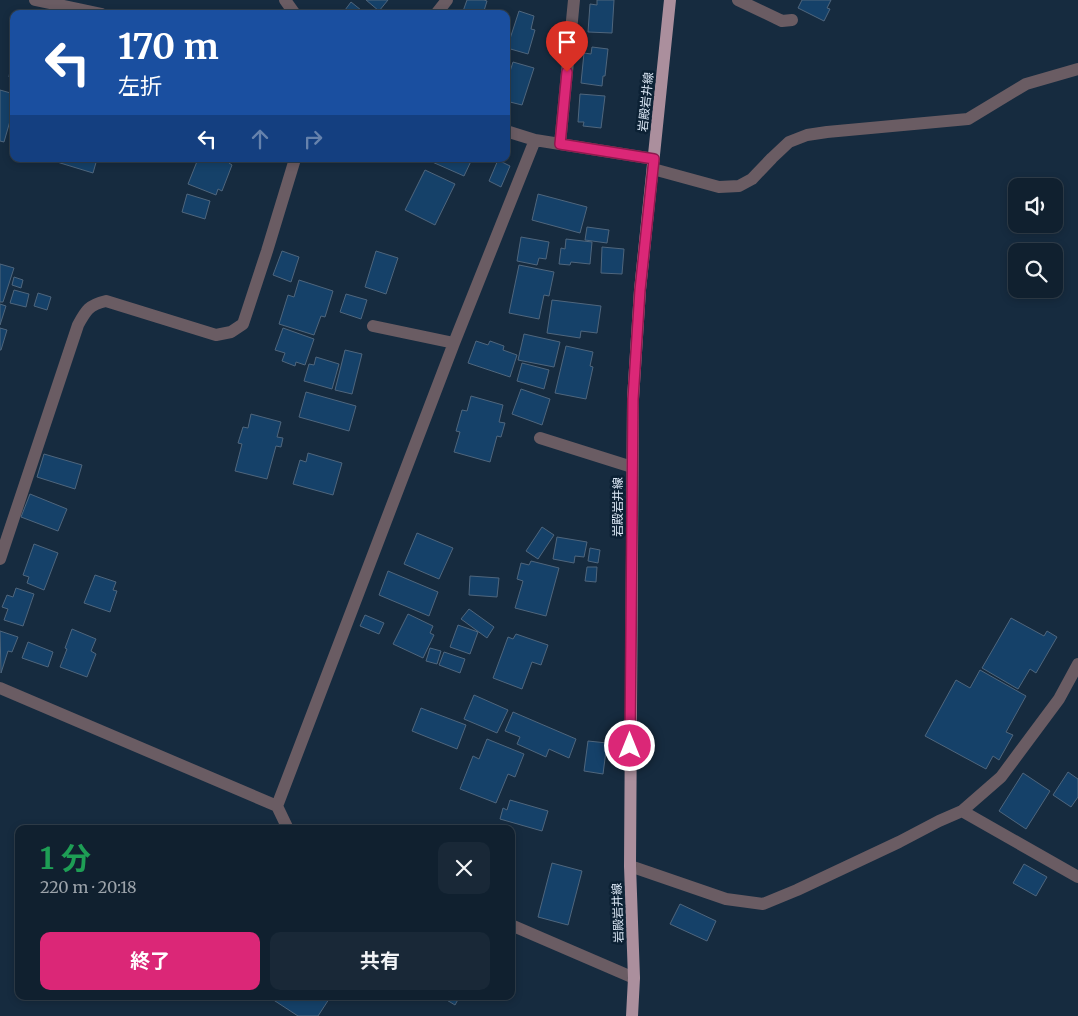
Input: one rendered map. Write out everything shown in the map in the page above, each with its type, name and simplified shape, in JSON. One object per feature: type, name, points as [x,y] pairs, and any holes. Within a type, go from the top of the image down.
[{"type":"main road","name":"岩殿岩井線","points":[[632,1016],[634,978],[630,866],[633,399],[640,290],[670,0]]},
{"type":"street","points":[[34,0],[83,10]]},
{"type":"street","points":[[439,10],[447,0]]},
{"type":"street","points":[[560,144],[574,0]]},
{"type":"street","points":[[738,0],[782,21],[792,20]]},
{"type":"street","points":[[510,132],[535,140],[654,164],[719,187],[739,186],[752,179],[789,142],[807,135],[968,119],[1026,84],[1078,69]]},
{"type":"street","points":[[277,806],[454,343],[535,140]]},
{"type":"street","points":[[0,559],[78,325],[84,313],[95,304],[106,301],[216,335],[231,332],[244,324],[295,162]]},
{"type":"street","points":[[373,326],[454,343]]},
{"type":"street","points":[[540,438],[632,467]]},
{"type":"street","points":[[630,866],[726,899],[763,904],[805,886],[899,842],[939,820],[962,811],[1001,777],[1059,698],[1078,664]]},
{"type":"street","points":[[0,688],[277,806],[286,825]]},
{"type":"street","points":[[962,811],[1078,877]]},
{"type":"street","points":[[515,927],[634,978]]},
{"type":"building","points":[[366,0],[388,0],[378,10]]},
{"type":"building","points":[[467,0],[487,1],[484,10],[463,10]]},
{"type":"building","points":[[597,0],[614,0],[612,33],[588,32],[590,4],[597,5]]},
{"type":"building","points":[[802,0],[831,0],[827,8],[830,9],[824,21],[798,8]]},
{"type":"building","points":[[351,2],[361,10],[345,10]]},
{"type":"building","points":[[519,11],[534,16],[531,29],[535,30],[528,54],[510,49],[510,39]]},
{"type":"building","points":[[592,47],[608,49],[602,86],[581,83],[584,53],[591,54]]},
{"type":"building","points":[[513,62],[534,68],[522,105],[510,102],[510,71]]},
{"type":"building","points":[[0,90],[10,93],[10,121],[4,142],[0,141]]},
{"type":"building","points":[[580,94],[605,96],[601,128],[583,126],[584,122],[578,122]]},
{"type":"building","points":[[57,162],[96,162],[93,173]]},
{"type":"building","points":[[197,162],[229,162],[232,165],[222,191],[218,189],[216,195],[188,184]]},
{"type":"building","points":[[432,162],[471,162],[464,176]]},
{"type":"building","points":[[497,162],[510,166],[501,187],[489,181]]},
{"type":"building","points":[[425,170],[455,184],[435,225],[405,210]]},
{"type":"building","points":[[187,194],[210,201],[205,219],[182,212]]},
{"type":"building","points":[[538,194],[587,207],[580,233],[532,220]]},
{"type":"building","points":[[587,227],[609,230],[607,243],[585,240]]},
{"type":"building","points":[[521,237],[549,242],[546,259],[539,258],[537,265],[517,261]]},
{"type":"building","points":[[566,239],[592,242],[590,264],[571,262],[570,265],[559,264],[561,248],[565,249]]},
{"type":"building","points":[[602,247],[624,249],[622,274],[601,273]]},
{"type":"building","points":[[282,251],[299,257],[291,282],[273,275]]},
{"type":"building","points":[[376,251],[398,258],[386,294],[365,287]]},
{"type":"building","points":[[0,264],[14,268],[3,302],[0,302]]},
{"type":"building","points":[[519,265],[554,272],[549,296],[544,295],[539,319],[509,313]]},
{"type":"building","points":[[14,277],[23,280],[21,288],[12,285]]},
{"type":"building","points":[[299,280],[333,291],[325,317],[321,316],[314,335],[279,324],[288,295],[294,297]]},
{"type":"building","points":[[14,290],[29,294],[26,307],[10,303]]},
{"type":"building","points":[[38,293],[51,297],[47,310],[34,306]]},
{"type":"building","points":[[346,294],[367,300],[361,319],[340,312]]},
{"type":"building","points":[[552,300],[601,306],[597,333],[581,331],[580,338],[547,333]]},
{"type":"building","points":[[0,304],[6,306],[0,325]]},
{"type":"building","points":[[0,328],[7,330],[1,350],[0,350]]},
{"type":"building","points":[[283,328],[314,339],[305,365],[296,362],[295,366],[282,361],[285,353],[275,350]]},
{"type":"building","points":[[524,334],[560,342],[554,367],[518,360]]},
{"type":"building","points":[[476,341],[488,345],[490,341],[504,346],[503,350],[517,355],[510,377],[468,363]]},
{"type":"building","points":[[566,346],[593,352],[590,366],[593,367],[586,399],[555,393]]},
{"type":"building","points":[[345,350],[362,354],[352,394],[335,390]]},
{"type":"building","points":[[316,357],[339,364],[332,389],[304,381],[309,364],[314,365]]},
{"type":"building","points":[[522,363],[549,370],[544,389],[517,381]]},
{"type":"building","points":[[521,389],[550,399],[542,425],[512,414]]},
{"type":"building","points":[[306,392],[356,406],[349,431],[299,417]]},
{"type":"building","points":[[471,396],[503,405],[499,422],[505,423],[501,437],[497,436],[490,462],[454,452],[460,432],[456,431],[462,410],[467,411]]},
{"type":"building","points":[[251,414],[281,422],[277,437],[283,438],[281,447],[276,446],[267,479],[235,471],[242,444],[238,443],[243,427],[248,428]]},
{"type":"building","points":[[308,453],[342,463],[333,495],[293,484],[300,460],[306,462]]},
{"type":"building","points":[[44,454],[82,465],[75,489],[37,477]]},
{"type":"building","points":[[30,494],[67,509],[58,531],[21,517]]},
{"type":"building","points":[[542,527],[554,535],[538,559],[526,551]]},
{"type":"building","points":[[417,533],[453,548],[439,579],[404,564]]},
{"type":"building","points":[[557,537],[587,542],[584,557],[575,556],[574,563],[553,559]]},
{"type":"building","points":[[34,544],[58,553],[44,590],[27,583],[29,577],[23,575]]},
{"type":"building","points":[[590,548],[600,550],[598,563],[588,561]]},
{"type":"building","points":[[531,561],[559,568],[546,616],[515,608],[523,581],[517,579],[521,563],[529,565]]},
{"type":"building","points":[[587,567],[597,567],[596,582],[585,581]]},
{"type":"building","points":[[388,571],[438,592],[429,616],[379,595]]},
{"type":"building","points":[[95,575],[116,582],[113,590],[117,591],[110,612],[84,603]]},
{"type":"building","points":[[470,576],[499,578],[497,597],[469,595]]},
{"type":"building","points":[[16,588],[34,594],[23,626],[4,620],[8,609],[2,607],[7,595],[13,597]]},
{"type":"building","points":[[469,609],[494,627],[487,638],[461,619]]},
{"type":"building","points":[[408,614],[433,626],[430,633],[434,635],[423,658],[393,644]]},
{"type":"building","points":[[365,615],[384,623],[379,634],[360,626]]},
{"type":"building","points":[[1011,618],[1044,636],[1047,631],[1057,637],[1036,673],[1030,669],[1018,689],[982,668]]},
{"type":"building","points":[[458,625],[478,632],[470,654],[450,647]]},
{"type":"building","points":[[72,629],[96,639],[91,651],[96,654],[87,677],[60,667]]},
{"type":"building","points":[[0,631],[18,637],[12,652],[8,651],[1,673]]},
{"type":"building","points":[[516,634],[548,645],[541,665],[532,662],[522,689],[493,678],[508,637],[513,639]]},
{"type":"building","points":[[28,642],[53,652],[48,667],[22,658]]},
{"type":"building","points":[[430,648],[441,651],[437,664],[426,661]]},
{"type":"building","points":[[444,652],[465,659],[460,673],[439,665]]},
{"type":"building","points":[[980,670],[1026,696],[1006,732],[1013,735],[999,760],[993,756],[986,769],[925,736],[956,680],[970,688]]},
{"type":"building","points":[[474,695],[508,710],[497,733],[464,719]]},
{"type":"building","points":[[421,708],[466,725],[457,749],[412,731]]},
{"type":"building","points":[[513,712],[576,739],[569,758],[549,749],[546,757],[517,744],[520,737],[505,731]]},
{"type":"building","points":[[487,739],[524,754],[515,777],[508,774],[496,803],[460,789],[473,756],[479,759]]},
{"type":"building","points":[[588,741],[607,743],[603,774],[584,771]]},
{"type":"building","points":[[1068,772],[1078,779],[1078,797],[1071,807],[1053,795]]},
{"type":"building","points":[[1023,773],[1050,791],[1026,829],[999,811]]},
{"type":"building","points":[[510,800],[548,811],[542,831],[500,819],[503,808],[507,810]]},
{"type":"building","points":[[552,863],[582,871],[568,925],[538,917]]},
{"type":"building","points":[[1024,864],[1047,877],[1036,896],[1013,883]]},
{"type":"building","points":[[680,904],[716,921],[707,941],[670,924]]},
{"type":"building","points":[[274,1000],[328,1000],[318,1016],[298,1016]]},
{"type":"building","points":[[447,1000],[458,1000],[455,1005]]},
{"type":"route","points":[[567,72],[560,144],[654,159],[640,290],[633,399],[630,746]]}]
